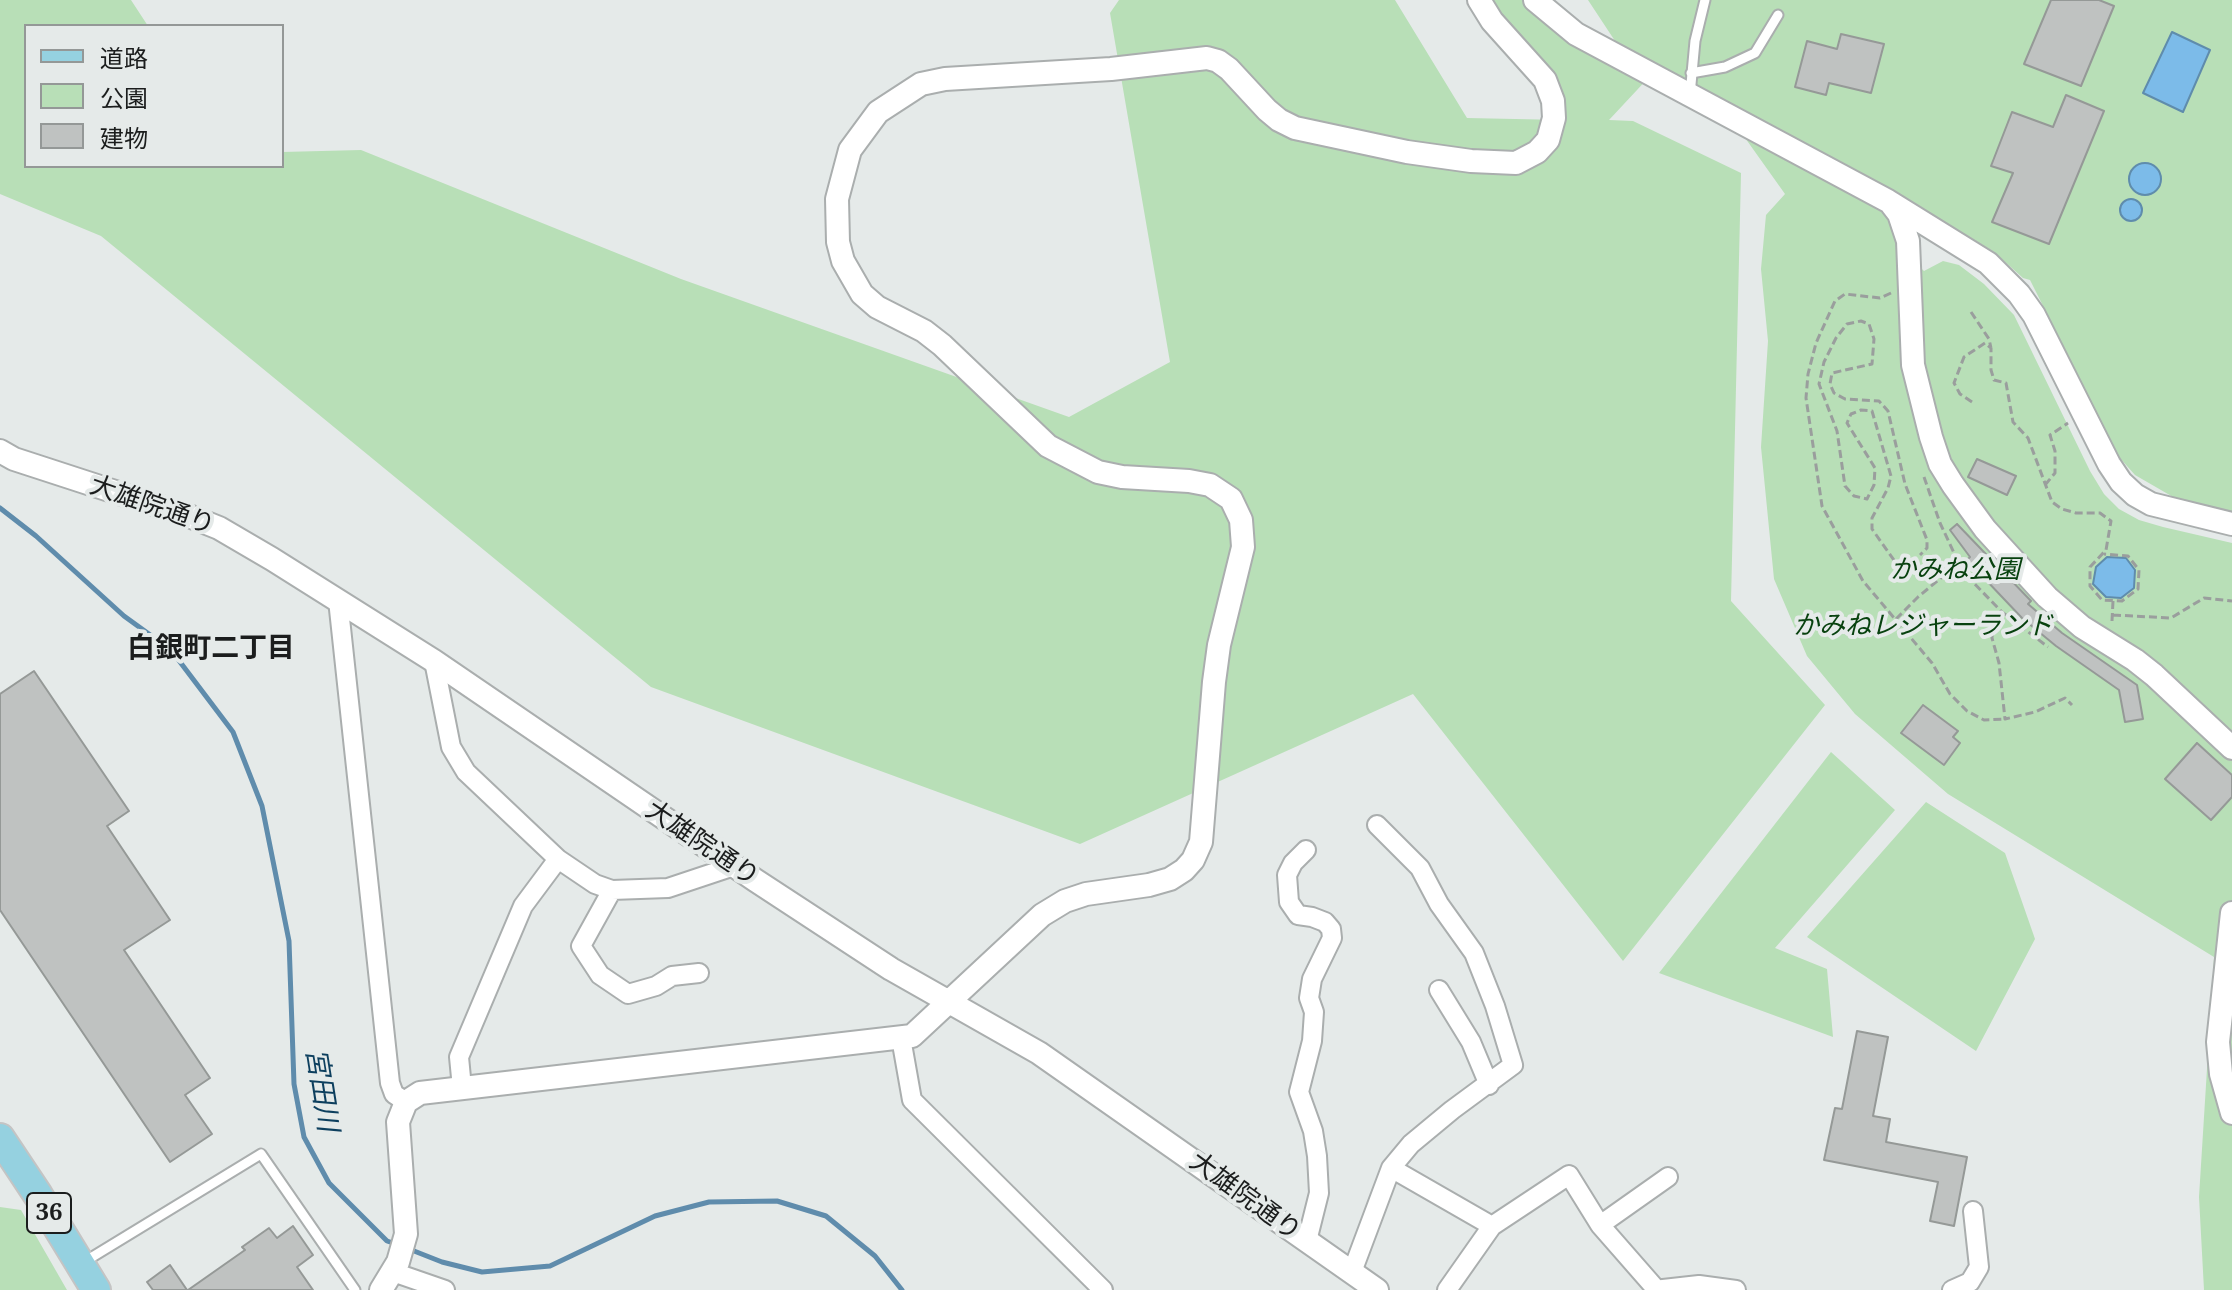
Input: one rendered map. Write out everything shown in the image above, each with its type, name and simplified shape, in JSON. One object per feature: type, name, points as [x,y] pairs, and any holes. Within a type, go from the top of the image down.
[{"type":"main road","name":"36","points":[[0,1138],[96,1290]]},
{"type":"street","points":[[445,1290],[391,1275],[406,1234],[398,1122],[406,1102],[420,1093],[912,1036],[1042,915],[1086,894],[1170,879],[1193,860],[1201,842],[1217,657],[1243,547],[1241,520],[1231,499],[1210,485],[1098,472],[1048,446],[942,345],[924,331],[877,307],[862,294],[843,261],[838,242],[837,199],[850,150],[878,112],[921,84],[971,76],[1111,69],[1207,58],[1229,69],[1267,110],[1295,128],[1407,152],[1471,161],[1516,163],[1537,152],[1548,140],[1554,118],[1553,101],[1545,80],[1492,21],[1479,0]]},
{"type":"street","points":[[1535,0],[1576,34],[1690,84],[1988,263],[2019,294],[2034,315],[2121,482],[2151,504],[2232,524]]},
{"type":"street","points":[[1888,201],[1905,227],[1910,267],[1913,365],[1931,437],[1940,464],[1953,485],[1994,540],[2047,597],[2082,627],[2154,675],[2232,748]]},
{"type":"street","points":[[1910,267],[1919,252],[1932,245],[1960,245]]},
{"type":"street","name":"大雄院通り","points":[[0,451],[14,459],[219,528],[338,600],[434,661],[891,969],[1039,1053],[1377,1290]]},
{"type":"street","points":[[338,600],[390,1083],[394,1094],[406,1102]]},
{"type":"street","points":[[434,661],[451,747],[466,772],[558,859],[595,884],[612,890],[668,888],[734,866]]},
{"type":"street","points":[[1352,1272],[1391,1168],[1411,1144],[1513,1065],[1495,1006],[1474,953],[1439,904],[1420,868],[1377,825]]},
{"type":"street","points":[[1306,850],[1293,863],[1287,875],[1289,902],[1298,915],[1325,922],[1331,929],[1332,938],[1312,979],[1309,998],[1314,1012],[1312,1041],[1299,1092],[1313,1131],[1319,1181],[1307,1241]]},
{"type":"street","points":[[462,1088],[459,1057],[523,906],[558,859]]},
{"type":"street","points":[[612,890],[581,946],[600,975],[628,994],[656,986],[672,976],[699,973]]},
{"type":"street","points":[[2232,913],[2218,1042],[2221,1074],[2232,1113]]},
{"type":"street","points":[[1439,990],[1471,1042],[1489,1085]]},
{"type":"street","points":[[901,1038],[912,1100],[1103,1290]]},
{"type":"street","points":[[1391,1168],[1492,1226]]},
{"type":"street","points":[[1447,1290],[1492,1226],[1569,1175],[1600,1225],[1655,1289],[1699,1285],[1736,1290]]},
{"type":"street","points":[[1600,1225],[1668,1177]]},
{"type":"street","points":[[1952,1290],[1970,1282],[1979,1267],[1973,1211]]},
{"type":"lane","points":[[1690,84],[1695,41],[1705,0]]},
{"type":"lane","points":[[1690,84],[1755,53],[1778,15]]},
{"type":"lane","points":[[80,1264],[261,1154],[355,1290]]},
{"type":"path","points":[[1892,293],[1880,298],[1845,294],[1835,301],[1816,343],[1806,398],[1815,476],[1822,506],[1863,581],[1932,663],[1950,694],[1967,711],[1984,720],[2005,719],[2035,712],[2065,698],[2072,705]]},
{"type":"path","points":[[1971,312],[1989,339],[1994,380],[2006,383],[2013,422],[2028,438],[2052,502],[2076,513],[2100,513],[2111,521],[2104,554],[2090,567],[2090,586],[2102,600],[2122,601],[2138,589],[2139,570],[2128,556],[2104,554]]},
{"type":"path","points":[[1908,580],[1872,529],[1872,518],[1891,476],[1872,411],[1861,410],[1851,414],[1847,423],[1875,468],[1874,485],[1867,499],[1854,496],[1845,486],[1837,431],[1819,384],[1824,362],[1847,324],[1861,321],[1869,324],[1874,339],[1872,364],[1832,373],[1830,384],[1834,393],[1845,399],[1879,401],[1888,411],[1905,484],[1927,540],[1927,548],[1920,555]]},
{"type":"path","points":[[1972,402],[1960,394],[1954,383],[1964,357],[1985,343],[1991,348]]},
{"type":"path","points":[[2045,485],[2055,473],[2055,451],[2050,435],[2083,414]]},
{"type":"path","points":[[1896,619],[1959,563]]},
{"type":"path","points":[[2113,615],[2171,618],[2204,598],[2232,601]]},
{"type":"path","points":[[2002,612],[1993,626],[1992,638],[1999,663],[2005,719]]},
{"type":"green space","points":[[0,0],[131,0],[147,24],[24,24],[24,168],[284,168],[284,152],[361,150],[681,279],[1069,417],[1170,362],[1110,13],[1119,0],[1395,0],[1467,118],[1563,120],[1553,101],[1479,0],[1535,0],[1651,75],[1609,120],[1633,121],[1741,173],[1731,601],[1825,705],[1623,961],[1413,694],[1080,844],[651,687],[101,236],[0,194]]},
{"type":"green space","points":[[1588,0],[2232,0],[2232,513],[2180,501],[2135,475],[2119,457],[2030,280],[2023,278],[1994,252],[1938,218],[1617,44]]},
{"type":"green space","name":"かみねレジャーランド","points":[[1743,135],[1886,212],[1900,248],[1924,271],[1943,261],[1959,265],[1984,284],[2014,315],[2090,471],[2104,494],[2119,509],[2139,520],[2232,543],[2232,1290],[2204,1290],[2199,1197],[2214,957],[1948,794],[1855,714],[1807,656],[1774,579],[1761,447],[1768,341],[1761,269],[1766,215],[1785,194]]},
{"type":"green space","points":[[1831,752],[1895,810],[1775,948],[1827,969],[1833,1037],[1659,973]]},
{"type":"green space","points":[[1926,802],[2005,853],[2035,939],[1976,1051],[1807,937]]},
{"type":"green space","points":[[0,1207],[21,1210],[67,1290],[0,1290]]},
{"type":"water","points":[[2172,32],[2210,50],[2183,112],[2143,93]]},
{"type":"water","points":[[2145,163],[2156,168],[2161,179],[2156,190],[2145,195],[2134,190],[2129,179],[2134,168]]},
{"type":"water","points":[[2131,199],[2139,202],[2142,210],[2139,218],[2131,221],[2123,218],[2120,210],[2123,202]]},
{"type":"water","points":[[2107,557],[2126,558],[2135,570],[2134,588],[2121,598],[2106,597],[2093,584],[2096,567]]},
{"type":"building","points":[[2051,0],[2099,0],[2114,6],[2081,86],[2024,64]]},
{"type":"building","points":[[1841,34],[1884,44],[1871,93],[1829,83],[1826,95],[1795,87],[1807,41],[1837,49]]},
{"type":"building","points":[[2066,95],[2104,111],[2049,244],[1992,222],[2013,173],[1991,166],[2012,112],[2053,127]]},
{"type":"building","points":[[1977,459],[2016,476],[2007,495],[1968,477]]},
{"type":"building","points":[[1957,524],[2031,601],[2028,604],[2062,633],[2137,685],[2143,719],[2125,722],[2119,690],[2022,618],[1967,560],[1970,557],[1950,530]]},
{"type":"building","points":[[34,671],[129,811],[107,826],[170,920],[124,950],[210,1078],[185,1095],[212,1134],[170,1162],[0,910],[0,694]]},
{"type":"building","points":[[1923,705],[1958,731],[1953,737],[1960,743],[1944,765],[1901,733]]},
{"type":"building","points":[[2197,743],[2232,775],[2232,797],[2211,820],[2165,779]]},
{"type":"building","points":[[1857,1031],[1888,1037],[1873,1116],[1890,1119],[1886,1142],[1967,1157],[1954,1226],[1930,1221],[1938,1182],[1824,1160],[1835,1108],[1842,1109]]},
{"type":"building","points":[[293,1226],[313,1255],[297,1267],[313,1290],[188,1290],[245,1250],[242,1247],[269,1228],[277,1238]]},
{"type":"building","points":[[170,1265],[187,1290],[153,1290],[147,1282]]},
{"type":"waterway","name":"宮田川","points":[[0,508],[36,536],[124,616],[171,650],[233,732],[262,806],[289,941],[294,1084],[304,1137],[329,1183],[387,1241],[396,1244]]},
{"type":"waterway","name":"宮田川","points":[[409,1249],[442,1262],[482,1272],[550,1266],[655,1216],[709,1202],[777,1201],[826,1216],[875,1256],[902,1290]]},
{"type":"district","name":"白銀町二丁目","points":[[211,649]]},
{"type":"park label","name":"かみね公園","points":[[1955,571]]}]
